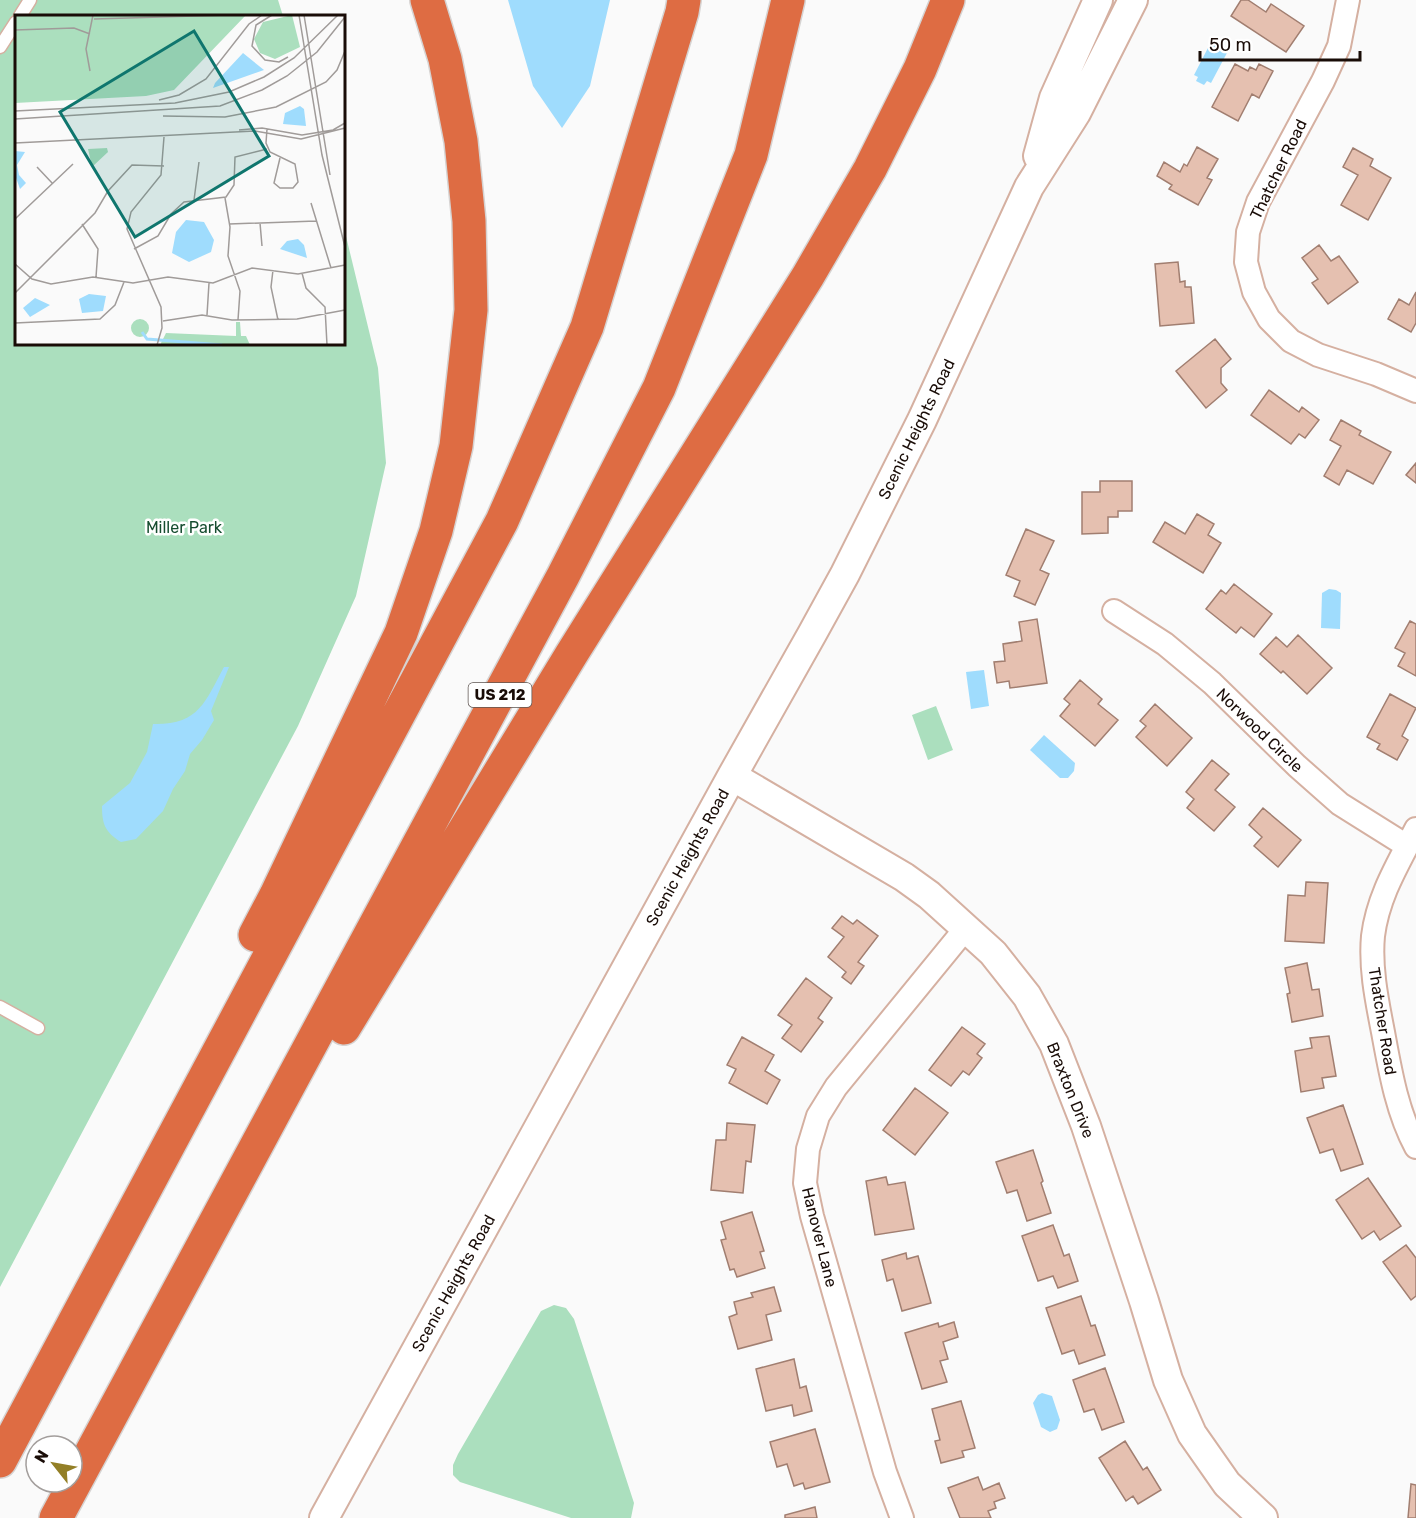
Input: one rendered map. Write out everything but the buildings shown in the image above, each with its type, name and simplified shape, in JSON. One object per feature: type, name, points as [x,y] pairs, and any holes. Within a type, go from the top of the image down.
[{"type":"highway","points":[[69,1330],[123,1193],[276,895],[401,633],[436,531],[456,446],[471,310],[469,221],[461,141],[445,59],[427,0]]},
{"type":"highway","points":[[0,1461],[502,521],[587,327],[684,0]]},
{"type":"highway","name":"US 212","points":[[56,1518],[558,587],[659,388],[751,155],[788,0]]},
{"type":"highway","points":[[142,1360],[565,665],[808,276],[870,169],[920,69],[948,0]]},
{"type":"street","name":"Scenic Heights Road","points":[[1029,186],[1054,98],[1098,0]]},
{"type":"street","name":"Scenic Heights Road","points":[[324,1518],[850,563],[922,420],[1029,186],[1076,112],[1133,0]]},
{"type":"street","name":"Thatcher Road","points":[[1348,0],[1339,46],[1323,81],[1258,202],[1248,232],[1246,262],[1254,292],[1269,319],[1291,341],[1318,355],[1377,374],[1416,391]]},
{"type":"street","name":"Norwood Circle","points":[[1114,611],[1165,644],[1212,683],[1297,766],[1340,804],[1412,838]]},
{"type":"street","name":"Braxton Drive","points":[[732,776],[903,877],[929,895],[993,953],[1027,996],[1054,1044],[1090,1137],[1168,1380],[1192,1434],[1227,1484],[1263,1518]]},
{"type":"street","name":"Thatcher Road","points":[[1412,838],[1386,885],[1373,936],[1373,965],[1375,993],[1390,1070],[1400,1108],[1416,1146]]},
{"type":"street","name":"Hanover Lane","points":[[902,1518],[885,1472],[812,1216],[805,1183],[808,1149],[818,1116],[836,1087],[966,928]]},
{"type":"lane","points":[[21,15],[30,0]]},
{"type":"lane","points":[[0,47],[15,24]]},
{"type":"lane","points":[[0,1007],[38,1028]]},
{"type":"green space","name":"Miller Park","points":[[0,0],[278,0],[283,15],[15,15],[15,345],[345,345],[345,232],[378,368],[386,463],[356,596],[298,726],[0,1287]]},
{"type":"green space","points":[[936,706],[953,750],[928,760],[912,715]]},
{"type":"green space","points":[[554,1305],[566,1308],[574,1319],[634,1503],[631,1518],[571,1518],[460,1482],[453,1475],[453,1465],[458,1454],[541,1311]]},
{"type":"water","points":[[508,0],[610,0],[590,86],[562,128],[533,86]]},
{"type":"water","points":[[1211,42],[1228,51],[1211,83],[1207,81],[1204,85],[1196,81],[1198,77],[1194,75]]},
{"type":"water","points":[[1329,589],[1341,593],[1340,629],[1321,628],[1322,593]]},
{"type":"water","points":[[224,667],[229,667],[211,711],[214,720],[190,754],[185,771],[173,789],[163,811],[136,839],[121,842],[111,835],[106,827],[102,806],[130,783],[147,752],[153,724],[168,723],[191,716],[205,701]]},
{"type":"water","points":[[984,670],[989,706],[971,709],[966,672]]},
{"type":"water","points":[[1044,735],[1075,763],[1074,771],[1068,778],[1060,778],[1030,750]]},
{"type":"water","points":[[1042,1393],[1052,1396],[1060,1420],[1057,1429],[1050,1432],[1041,1427],[1033,1403]]}]
